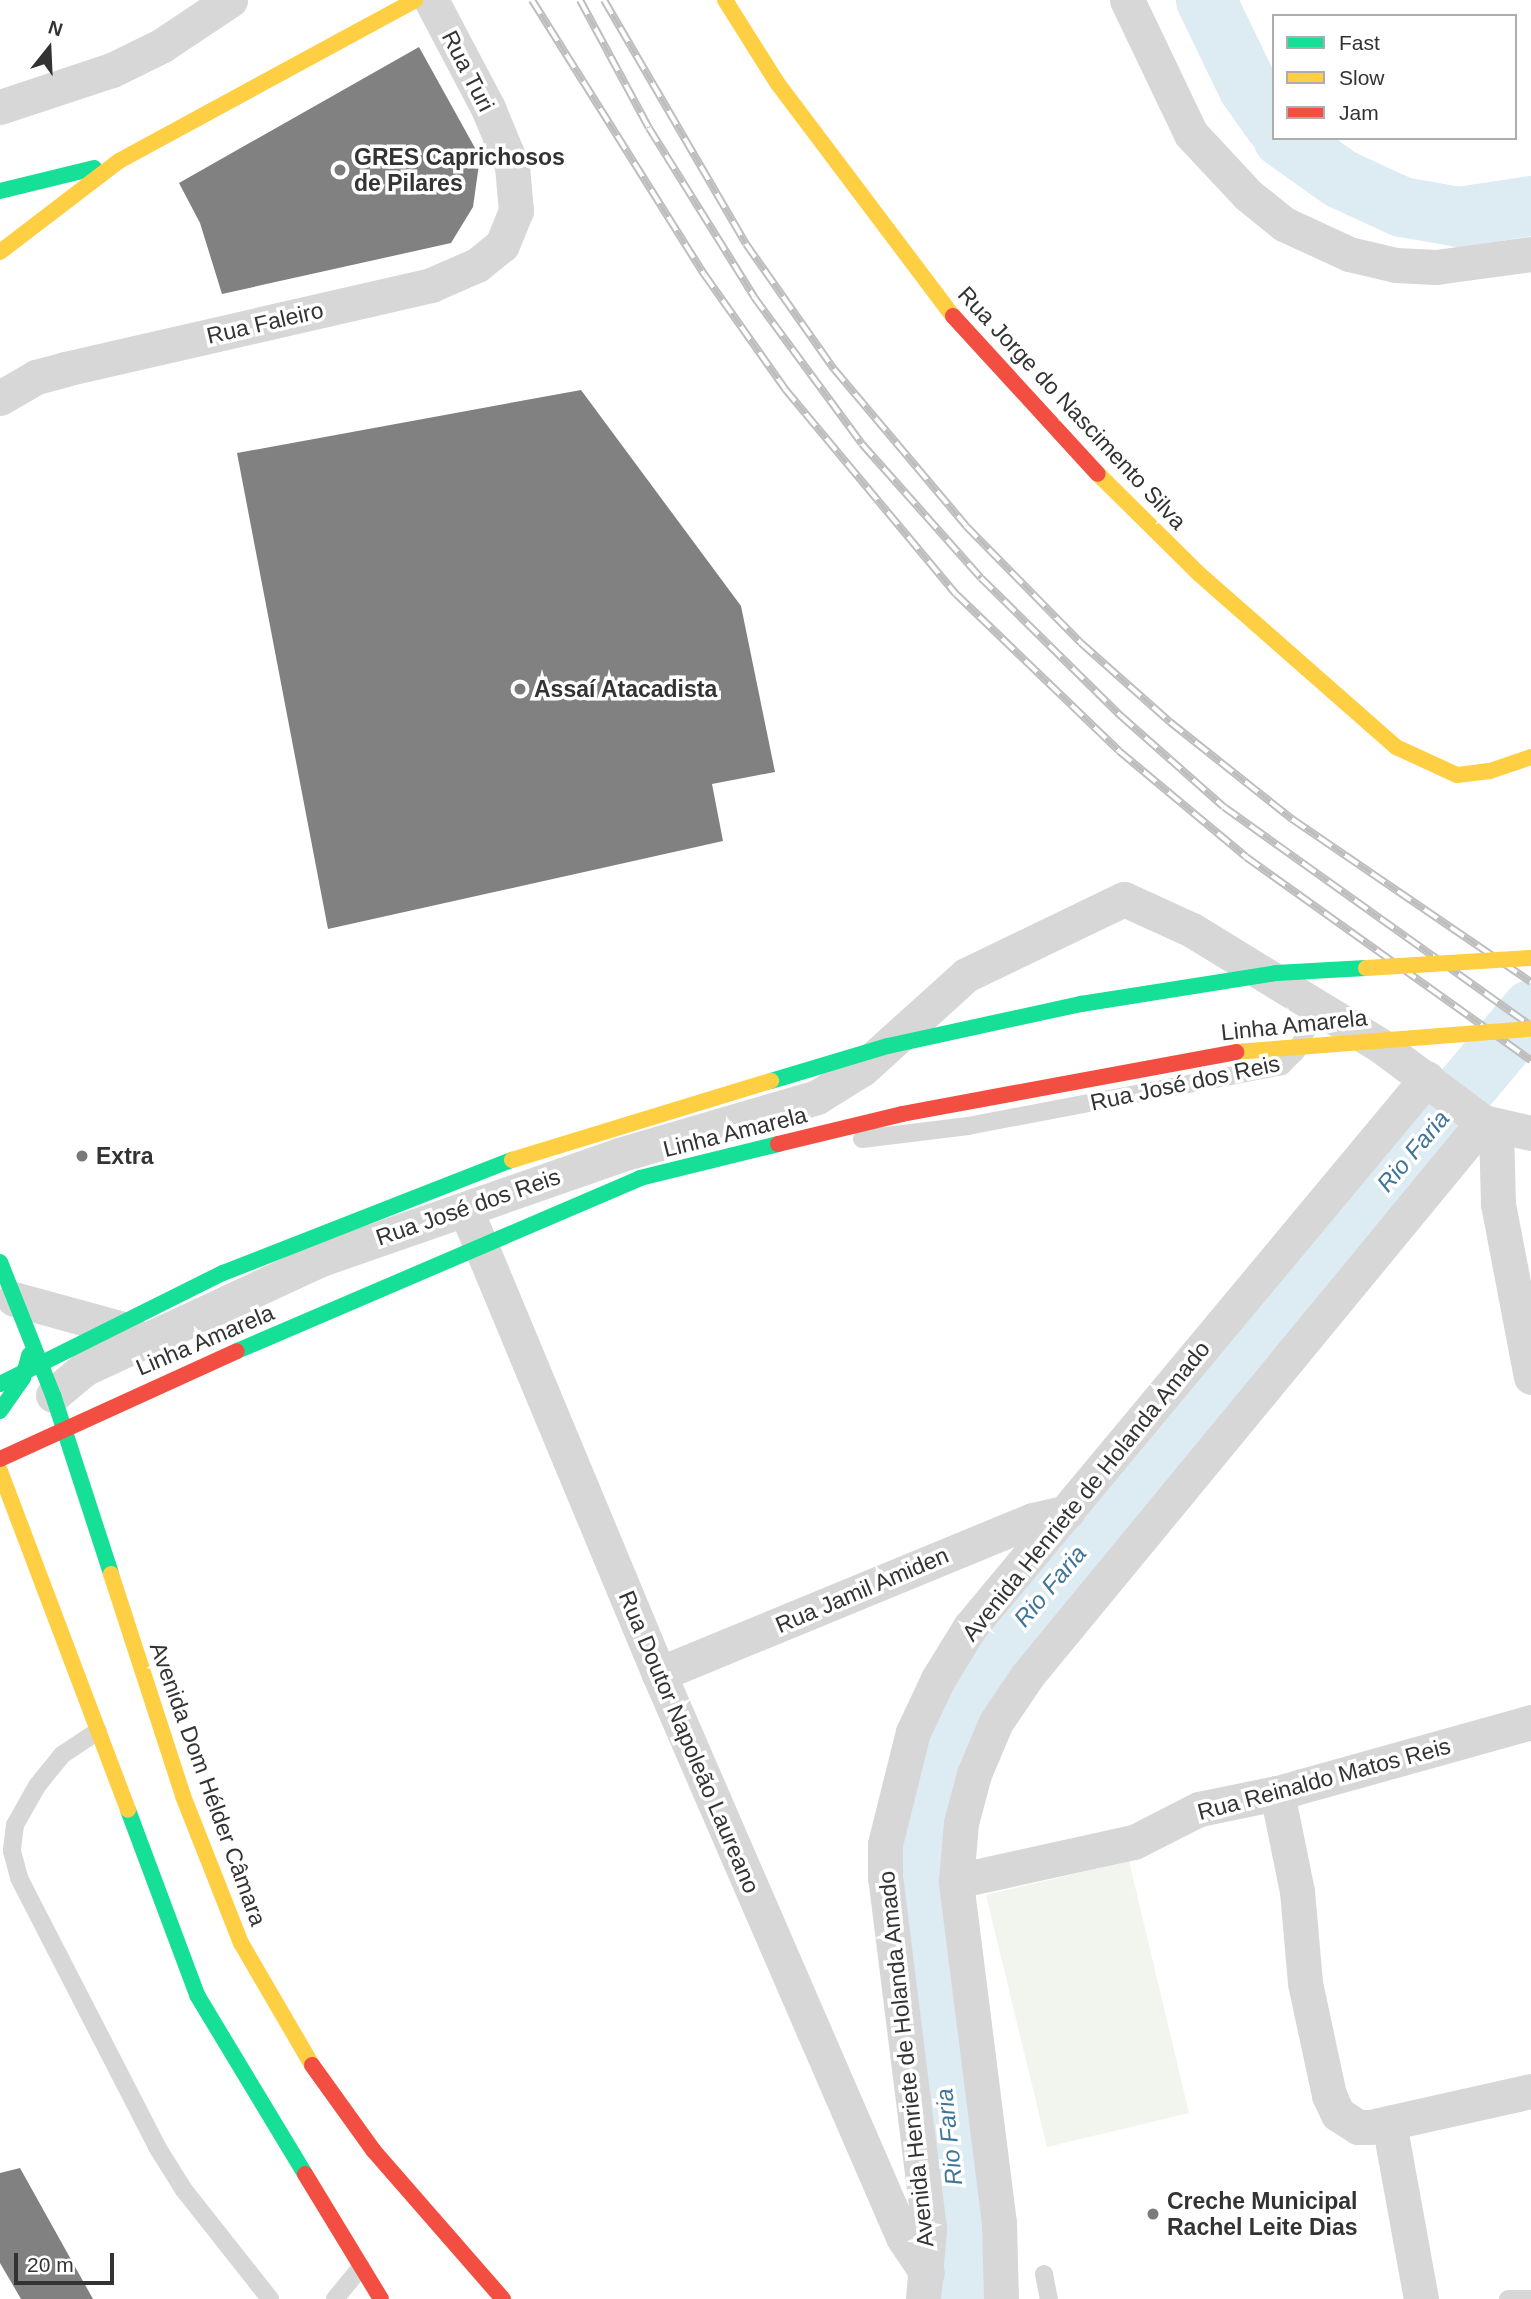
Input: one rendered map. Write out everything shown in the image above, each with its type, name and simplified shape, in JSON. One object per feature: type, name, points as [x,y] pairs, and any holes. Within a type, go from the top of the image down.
[{"type":"main road","points":[[0,252],[119,161],[415,0]]},
{"type":"main road","name":"Rua Jorge do Nascimento Silva","points":[[725,0],[778,84],[928,288],[1059,435],[1198,573],[1339,701],[1395,747],[1457,775],[1490,771],[1531,757]]},
{"type":"main road","points":[[0,191],[119,161]]},
{"type":"main road","name":"Linha Amarela","points":[[0,1384],[223,1273],[430,1189],[573,1139],[888,1046],[1081,1004],[1276,973],[1531,958]]},
{"type":"main road","name":"Linha Amarela","points":[[0,1459],[130,1397],[640,1178],[902,1114],[1237,1052],[1531,1029]]},
{"type":"main road","name":"Avenida Dom Hélder Câmara","points":[[0,1262],[53,1395],[183,1796],[241,1943],[310,2062],[373,2150],[503,2299]]},
{"type":"main road","points":[[0,1411],[23,1378],[32,1345]]},
{"type":"main road","points":[[0,1471],[197,1995],[381,2299]]},
{"type":"street","points":[[0,107],[112,70],[161,46],[230,0]]},
{"type":"street","name":"Rua Turi","points":[[431,0],[508,154],[514,178],[513,225]]},
{"type":"street","points":[[1127,0],[1191,134],[1248,195],[1284,224],[1349,254],[1396,265],[1436,267],[1531,254]]},
{"type":"street","name":"Rua Faleiro","points":[[0,398],[36,377],[65,369],[431,285],[490,256],[513,225]]},
{"type":"street","name":"Rua José dos Reis","points":[[53,1395],[84,1369],[154,1334],[321,1259],[465,1206],[817,1097],[862,1069],[947,990],[988,961],[1124,899],[1192,930],[1318,1007]]},
{"type":"street","points":[[1318,1007],[1464,1105],[1531,1133]]},
{"type":"street","points":[[1464,1105],[1498,1205],[1531,1377]]},
{"type":"street","points":[[1001,2299],[999,2223],[956,1881],[961,1823],[974,1774],[996,1723],[1027,1676],[1464,1105]]},
{"type":"street","name":"Avenida Henriete de Holanda Amado","points":[[925,2286],[929,2228],[885,1878],[885,1844],[913,1732],[938,1679],[970,1628],[1067,1512],[1464,1105]]},
{"type":"street","name":"Rua Doutor Napoleão Laureano","points":[[465,1206],[659,1674],[925,2286]]},
{"type":"street","points":[[13,1299],[124,1331],[154,1334]]},
{"type":"street","name":"Rua Jamil Amiden","points":[[659,1674],[1007,1530],[1067,1512]]},
{"type":"street","name":"Rua Reinaldo Matos Reis","points":[[956,1881],[1134,1842],[1199,1809],[1277,1793],[1531,1722]]},
{"type":"street","points":[[1277,1793],[1297,1891],[1305,1983],[1329,2095],[1338,2114],[1358,2127],[1389,2123],[1531,2091]]},
{"type":"street","points":[[1389,2123],[1421,2299]]},
{"type":"lane","name":"Rua José dos Reis","points":[[792,1104],[834,1136],[855,1138],[878,1139],[1019,1117],[1282,1066],[1296,1052],[1318,1007]]},
{"type":"lane","points":[[98,1731],[62,1755],[37,1786],[15,1825],[12,1851],[19,1878],[157,2147],[184,2190],[270,2299]]},
{"type":"lane","points":[[335,2299],[361,2267]]},
{"type":"lane","points":[[1044,2274],[1049,2299]]},
{"type":"lane","points":[[1508,2299],[1531,2299]]},
{"type":"shaded area","points":[[1129,1861],[1189,2113],[1047,2147],[986,1895]]},
{"type":"building","name":"GRES Caprichosos de Pilares","points":[[419,47],[480,157],[473,207],[451,243],[222,294],[200,223],[179,183]]},
{"type":"building","name":"Assaí Atacadista","points":[[581,390],[741,606],[775,772],[712,784],[723,841],[328,929],[237,453]]},
{"type":"building","points":[[20,2168],[93,2299],[21,2299],[0,2263],[0,2173]]},
{"type":"waterway","points":[[1206,0],[1248,87],[1272,121]]},
{"type":"waterway","points":[[1286,140],[1341,179],[1402,207],[1459,217],[1531,206]]},
{"type":"waterway","name":"Rio Faria","points":[[960,2299],[963,2274],[922,1868],[932,1785],[962,1703],[1006,1638],[1531,1010]]},
{"type":"railway","points":[[532,0],[704,274],[785,389],[956,594],[1119,751],[1246,857],[1531,1060]]},
{"type":"railway","points":[[580,0],[649,128],[754,297],[862,444],[981,578],[1121,716],[1224,807],[1531,1026]]},
{"type":"railway","points":[[604,0],[746,244],[834,369],[966,526],[1081,643],[1170,722],[1292,819],[1531,982]]},
{"type":"traffic: fast","points":[[0,191],[94,168]]},
{"type":"traffic: fast","points":[[771,1081],[888,1046],[1081,1004],[1276,973],[1366,968]]},
{"type":"traffic: fast","points":[[237,1351],[640,1178],[778,1144]]},
{"type":"traffic: fast","points":[[0,1384],[223,1273],[512,1160]]},
{"type":"traffic: fast","points":[[0,1262],[53,1395],[111,1574]]},
{"type":"traffic: fast","points":[[0,1411],[23,1378],[29,1355]]},
{"type":"traffic: fast","points":[[128,1810],[197,1995],[305,2174]]},
{"type":"traffic: slow","points":[[0,252],[119,161],[415,0]]},
{"type":"traffic: slow","points":[[725,0],[778,84],[953,316]]},
{"type":"traffic: slow","points":[[1098,474],[1198,573],[1396,747],[1457,775],[1490,771],[1531,757]]},
{"type":"traffic: slow","points":[[1366,968],[1531,958]]},
{"type":"traffic: slow","points":[[1236,1052],[1531,1029]]},
{"type":"traffic: slow","points":[[512,1160],[771,1081]]},
{"type":"traffic: slow","points":[[0,1471],[128,1810]]},
{"type":"traffic: slow","points":[[111,1574],[183,1796],[241,1943],[312,2065]]},
{"type":"traffic: jam","points":[[953,316],[1098,474]]},
{"type":"traffic: jam","points":[[778,1144],[902,1114],[1236,1052]]},
{"type":"traffic: jam","points":[[0,1459],[237,1351]]},
{"type":"traffic: jam","points":[[312,2065],[373,2150],[503,2299]]},
{"type":"traffic: jam","points":[[305,2174],[381,2299]]},
{"type":"place","name":"GRES Caprichosos de Pilares","points":[[340,170]]},
{"type":"place","name":"Assaí Atacadista","points":[[520,689]]},
{"type":"place","name":"Extra","points":[[82,1156]]},
{"type":"place","name":"Creche Municipal Rachel Leite Dias","points":[[1153,2214]]}]
